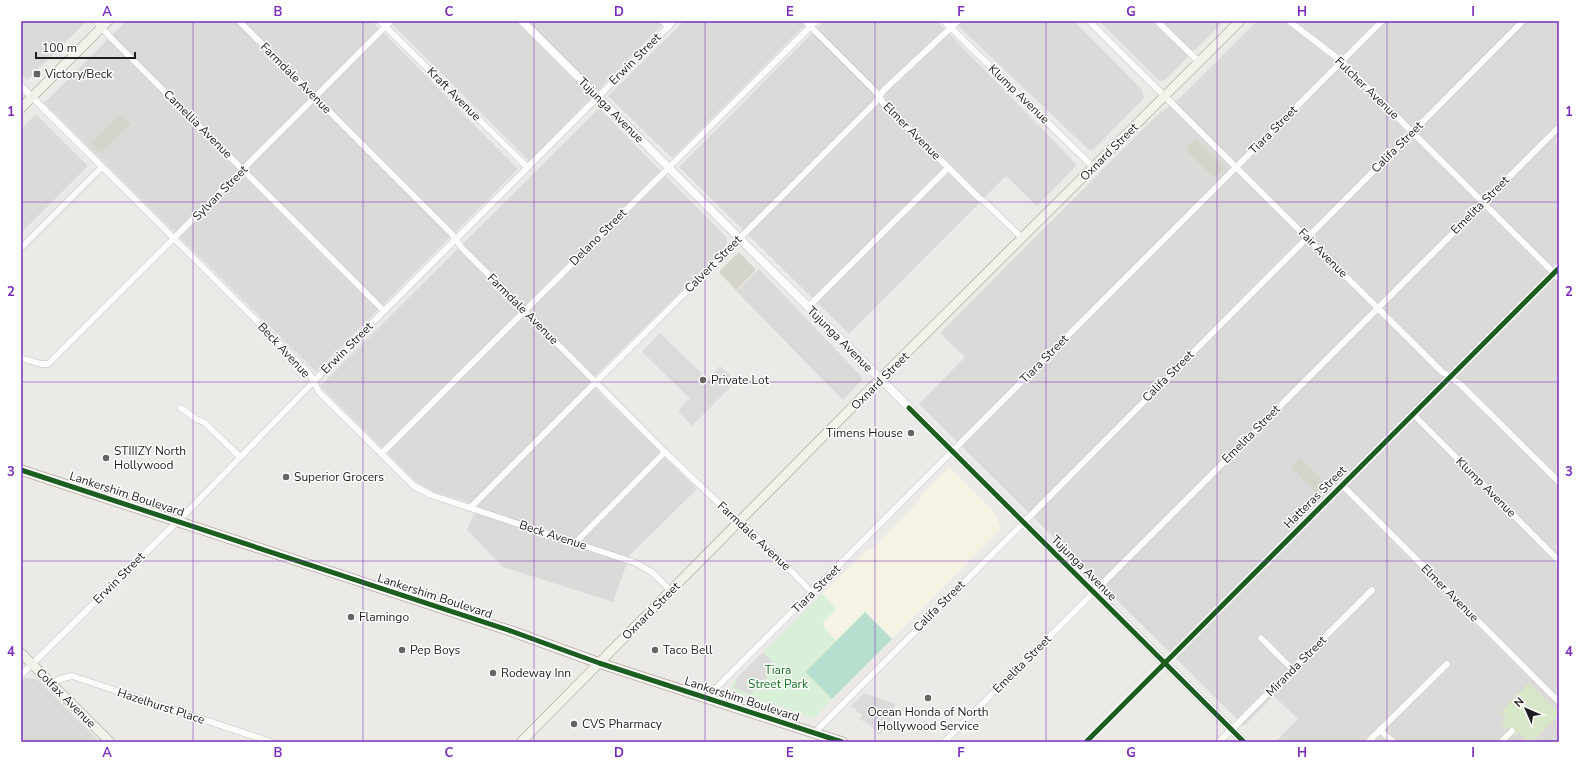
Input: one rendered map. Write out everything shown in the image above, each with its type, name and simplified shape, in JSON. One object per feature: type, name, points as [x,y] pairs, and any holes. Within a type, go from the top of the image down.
[{"type":"main road","name":"Oxnard Street","points":[[521,742],[880,379],[1240,21]]},
{"type":"main road","points":[[21,108],[102,23]]},
{"type":"main road","name":"Lankershim Boulevard","points":[[21,470],[511,631],[599,663],[842,742]]},
{"type":"main road","name":"Colfax Avenue","points":[[21,653],[110,742]]},
{"type":"street","name":"Farmdale Avenue","points":[[238,21],[451,233],[462,248],[665,452],[739,523],[750,530],[812,592]]},
{"type":"street","name":"Kraft Avenue","points":[[380,21],[527,167]]},
{"type":"street","name":"Sylvan Street","points":[[21,358],[41,364],[48,364],[244,170],[391,21]]},
{"type":"street","name":"Tujunga Avenue","points":[[522,21],[1244,742]]},
{"type":"street","points":[[662,21],[668,27]]},
{"type":"street","name":"Erwin Street","points":[[21,675],[177,521],[313,382],[674,21]]},
{"type":"street","name":"Elmer Avenue","points":[[805,21],[875,91],[879,97],[948,168],[1022,238]]},
{"type":"street","name":"Delano Street","points":[[381,454],[816,21]]},
{"type":"street","name":"Klump Avenue","points":[[944,21],[1093,167]]},
{"type":"street","name":"Calvert Street","points":[[470,508],[863,115],[884,90],[958,21]]},
{"type":"street","name":"Fair Avenue","points":[[1089,21],[1441,372],[1460,384],[1559,482]]},
{"type":"street","points":[[1157,21],[1199,62]]},
{"type":"street","name":"Fulcher Avenue","points":[[1289,21],[1341,62],[1559,278]]},
{"type":"street","name":"Tiara Street","points":[[707,698],[1382,21]]},
{"type":"street","name":"Califa Street","points":[[814,733],[1023,521],[1523,21]]},
{"type":"street","name":"Camellia Avenue","points":[[102,23],[244,170],[384,311]]},
{"type":"street","name":"Beck Avenue","points":[[21,86],[309,373],[319,392],[414,486],[431,495],[636,563],[653,573],[671,591]]},
{"type":"street","name":"Emelita Street","points":[[944,742],[1559,127]]},
{"type":"street","points":[[21,248],[102,167]]},
{"type":"street","points":[[808,306],[948,168]]},
{"type":"street","name":"Hatteras Street","points":[[1086,742],[1559,268]]},
{"type":"street","points":[[181,408],[204,422],[240,457]]},
{"type":"street","name":"Klump Avenue","points":[[1413,414],[1559,560]]},
{"type":"street","points":[[575,543],[665,452]]},
{"type":"street","name":"Elmer Avenue","points":[[1342,485],[1559,702]]},
{"type":"street","name":"Miranda Street","points":[[1219,742],[1372,590]]},
{"type":"street","points":[[1261,638],[1292,669]]},
{"type":"street","points":[[1368,742],[1447,664]]},
{"type":"street","name":"Hazelhurst Place","points":[[52,684],[60,679],[72,676],[271,742]]},
{"type":"street","points":[[1380,730],[1393,742]]},
{"type":"street","points":[[1501,742],[1512,731]]},
{"type":"shaded area","points":[[21,21],[87,21],[27,80],[21,74]]},
{"type":"shaded area","points":[[126,21],[372,21],[518,169],[316,372],[44,103]]},
{"type":"shaded area","points":[[389,21],[666,21],[529,161]]},
{"type":"shaded area","points":[[684,21],[809,21],[672,158],[608,96]]},
{"type":"shaded area","points":[[824,21],[937,21],[1075,163],[1076,166],[1037,206],[1006,176],[849,334],[679,167]]},
{"type":"shaded area","points":[[953,21],[1074,21],[1142,90],[1144,98],[1093,150],[1089,150]]},
{"type":"shaded area","points":[[1099,21],[1224,21],[1165,80],[1160,81]]},
{"type":"shaded area","points":[[1257,21],[1559,21],[1559,742],[1275,742],[1298,719],[1274,696],[1244,726],[919,404],[965,357],[940,333],[1154,118],[1182,96]]},
{"type":"shaded area","points":[[599,108],[727,238],[726,247],[589,382],[697,489],[630,555],[613,602],[503,567],[467,530],[478,505],[436,493],[416,482],[320,386]]},
{"type":"shaded area","points":[[120,113],[131,124],[101,154],[91,143]]},
{"type":"shaded area","points":[[36,114],[86,164],[87,167],[21,233],[21,129]]},
{"type":"shaded area","points":[[1195,138],[1225,168],[1214,178],[1185,149]]},
{"type":"shaded area","points":[[739,252],[756,270],[736,290],[719,272]]},
{"type":"shaded area","points":[[759,269],[862,377],[862,380],[843,400],[736,291]]},
{"type":"shaded area","name":"Private Lot","points":[[660,333],[707,379],[720,366],[736,381],[692,426],[678,411],[690,398],[642,352]]},
{"type":"shaded area","points":[[1300,458],[1328,487],[1319,496],[1291,467]]},
{"type":"shaded area","points":[[949,468],[996,514],[994,515],[1002,527],[832,699],[805,672],[824,628],[823,622],[836,609],[822,594],[866,551],[873,548],[921,499],[919,497]]},
{"type":"shaded area","points":[[763,652],[773,662],[768,667],[772,672],[749,695],[745,691],[742,692],[738,688],[736,690],[733,687],[737,683],[735,680]]},
{"type":"shaded area","points":[[25,678],[37,679],[100,742],[21,742],[21,682]]},
{"type":"shaded area","points":[[864,693],[895,704],[887,727],[879,735],[867,722],[860,720],[862,714],[856,712],[857,709],[850,707]]},
{"type":"green space","name":"Tiara Street Park","points":[[822,594],[836,609],[823,622],[824,628],[836,640],[805,672],[832,699],[814,718],[731,689],[732,684]]},
{"type":"green space","points":[[865,612],[892,639],[832,699],[805,672]]},
{"type":"green space","points":[[1529,683],[1559,712],[1559,714],[1532,742],[1529,742],[1519,732],[1515,737],[1501,723],[1506,718],[1501,712]]},
{"type":"cycle path","points":[[1086,742],[1559,268]]},
{"type":"cycle path","points":[[909,408],[1244,742]]},
{"type":"cycle path","points":[[21,470],[511,631],[599,663],[842,742]]},
{"type":"place","name":"Victory/Beck","points":[[37,74]]},
{"type":"place","name":"Private Lot","points":[[703,380]]},
{"type":"place","name":"Timens House","points":[[911,433]]},
{"type":"place","name":"STIIIZY North Hollywood","points":[[106,458]]},
{"type":"place","name":"Superior Grocers","points":[[286,477]]},
{"type":"place","name":"Flamingo","points":[[351,617]]},
{"type":"place","name":"Pep Boys","points":[[402,650]]},
{"type":"place","name":"Taco Bell","points":[[655,650]]},
{"type":"place","name":"Rodeway Inn","points":[[493,673]]},
{"type":"place","name":"Ocean Honda of North Hollywood Service","points":[[928,698]]},
{"type":"place","name":"CVS Pharmacy","points":[[574,724]]}]
